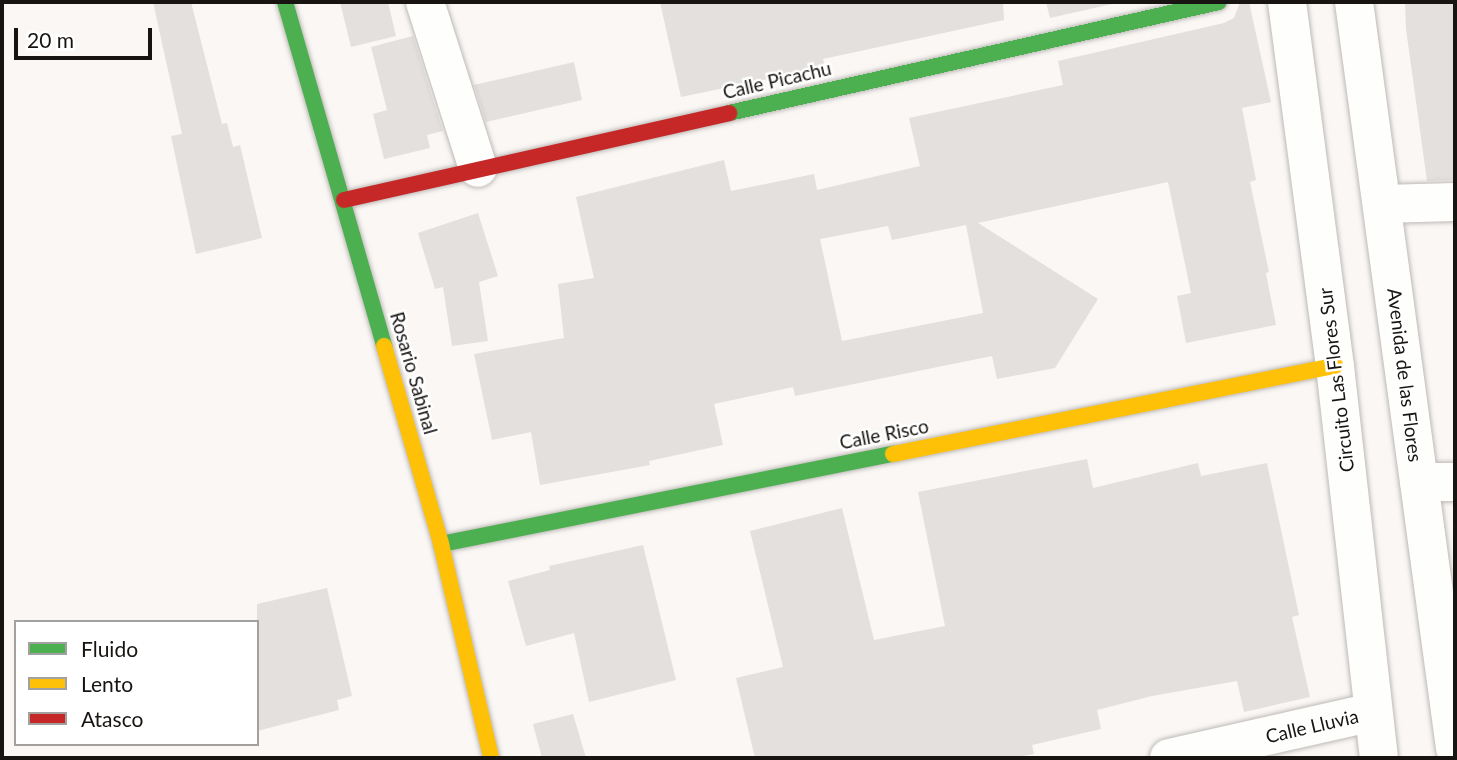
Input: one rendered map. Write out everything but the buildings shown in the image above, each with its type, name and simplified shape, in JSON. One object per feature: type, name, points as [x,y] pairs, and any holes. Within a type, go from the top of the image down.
[{"type":"street","name":"Rosario Sabinal","points":[[285,2],[441,544],[491,758]]},
{"type":"street","points":[[425,2],[478,168]]},
{"type":"street","name":"Calle Picachu","points":[[344,200],[1219,2]]},
{"type":"street","name":"Circuito Las Flores Sur","points":[[1287,2],[1335,366],[1379,758]]},
{"type":"street","name":"Avenida de las Flores","points":[[1354,2],[1383,204],[1437,482],[1455,748]]},
{"type":"street","points":[[1383,204],[1455,202]]},
{"type":"street","name":"Calle Risco","points":[[441,544],[1335,366]]},
{"type":"street","name":"Calle Lluvia","points":[[1169,758],[1373,712]]},
{"type":"traffic: fast","points":[[285,2],[384,346]]},
{"type":"traffic: fast","points":[[729,113],[1219,2]]},
{"type":"traffic: fast","points":[[441,544],[893,454]]},
{"type":"traffic: slow","points":[[384,346],[441,544],[491,758]]},
{"type":"traffic: slow","points":[[893,454],[1335,366]]},
{"type":"traffic: jam","points":[[344,200],[729,113]]}]
